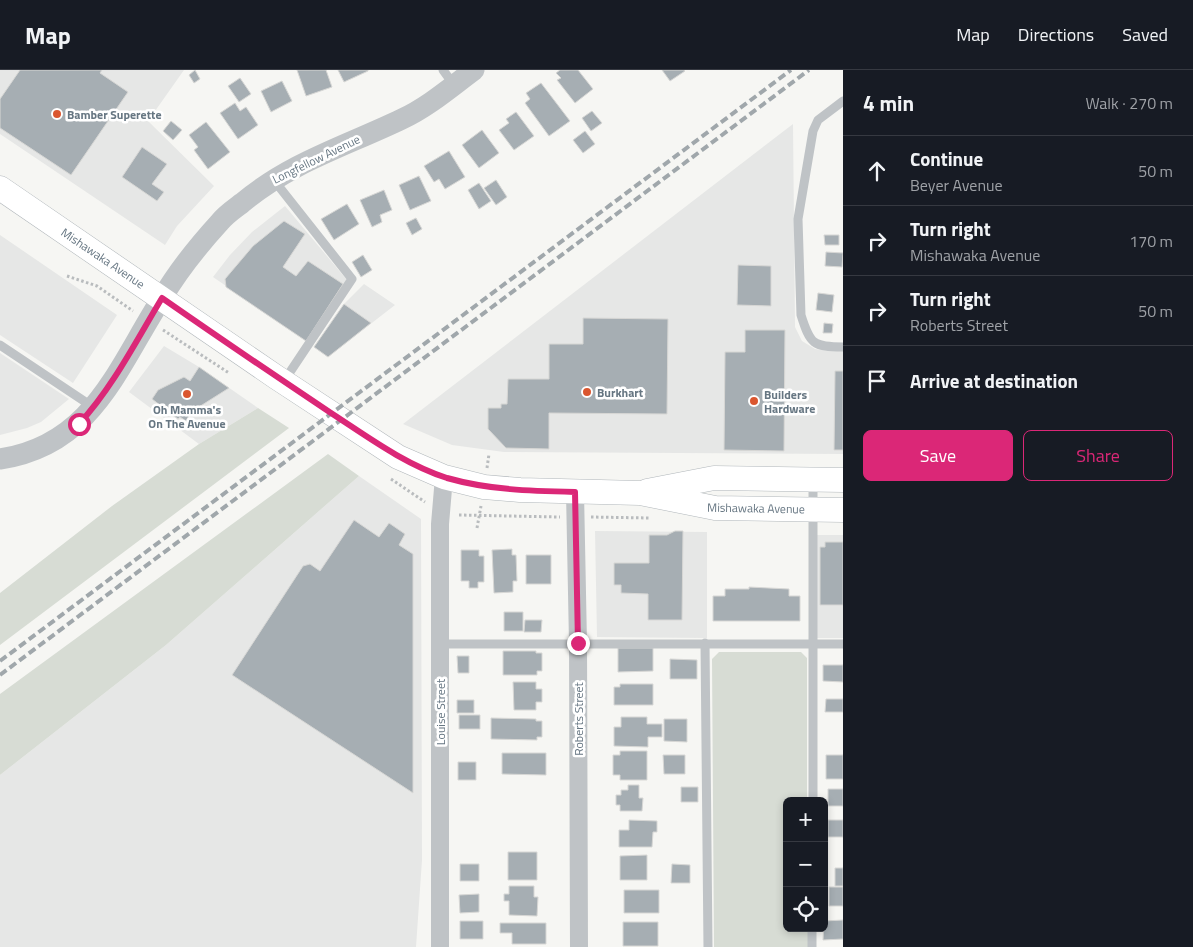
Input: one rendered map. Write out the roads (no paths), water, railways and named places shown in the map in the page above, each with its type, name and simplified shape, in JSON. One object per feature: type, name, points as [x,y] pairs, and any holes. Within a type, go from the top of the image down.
[{"type":"main road","name":"Mishawaka Avenue","points":[[0,188],[284,382],[398,457],[444,477],[486,487],[575,492],[640,492],[714,478],[843,480]]},
{"type":"main road","name":"Mishawaka Avenue","points":[[640,492],[714,508],[843,510]]},
{"type":"street","name":"Longfellow Avenue","points":[[0,459],[35,451],[59,439],[79,424],[94,408],[188,259],[220,221],[251,195],[273,179],[312,158],[403,119],[430,102],[448,78],[474,70]]},
{"type":"street","name":"Louise Street","points":[[440,947],[440,524],[444,477]]},
{"type":"street","name":"Roberts Street","points":[[575,492],[578,643],[579,947]]},
{"type":"lane","points":[[843,101],[818,120],[813,131],[798,219],[801,315],[805,328],[816,344],[829,347],[843,347]]},
{"type":"lane","points":[[273,179],[352,279],[284,382]]},
{"type":"lane","points":[[0,345],[94,408]]},
{"type":"lane","points":[[812,797],[813,480]]},
{"type":"lane","points":[[705,643],[708,947]]},
{"type":"lane","points":[[441,644],[843,644]]},
{"type":"lane","points":[[812,932],[812,947]]},
{"type":"railway","points":[[0,661],[791,70]]},
{"type":"railway","points":[[0,675],[809,70]]},
{"type":"place","name":"Bamber Superette","points":[[57,114]]},
{"type":"place","name":"Burkhart","points":[[587,392]]},
{"type":"place","name":"Oh Mamma's On The Avenue","points":[[187,394]]},
{"type":"place","name":"Builders Hardware","points":[[754,401]]}]
